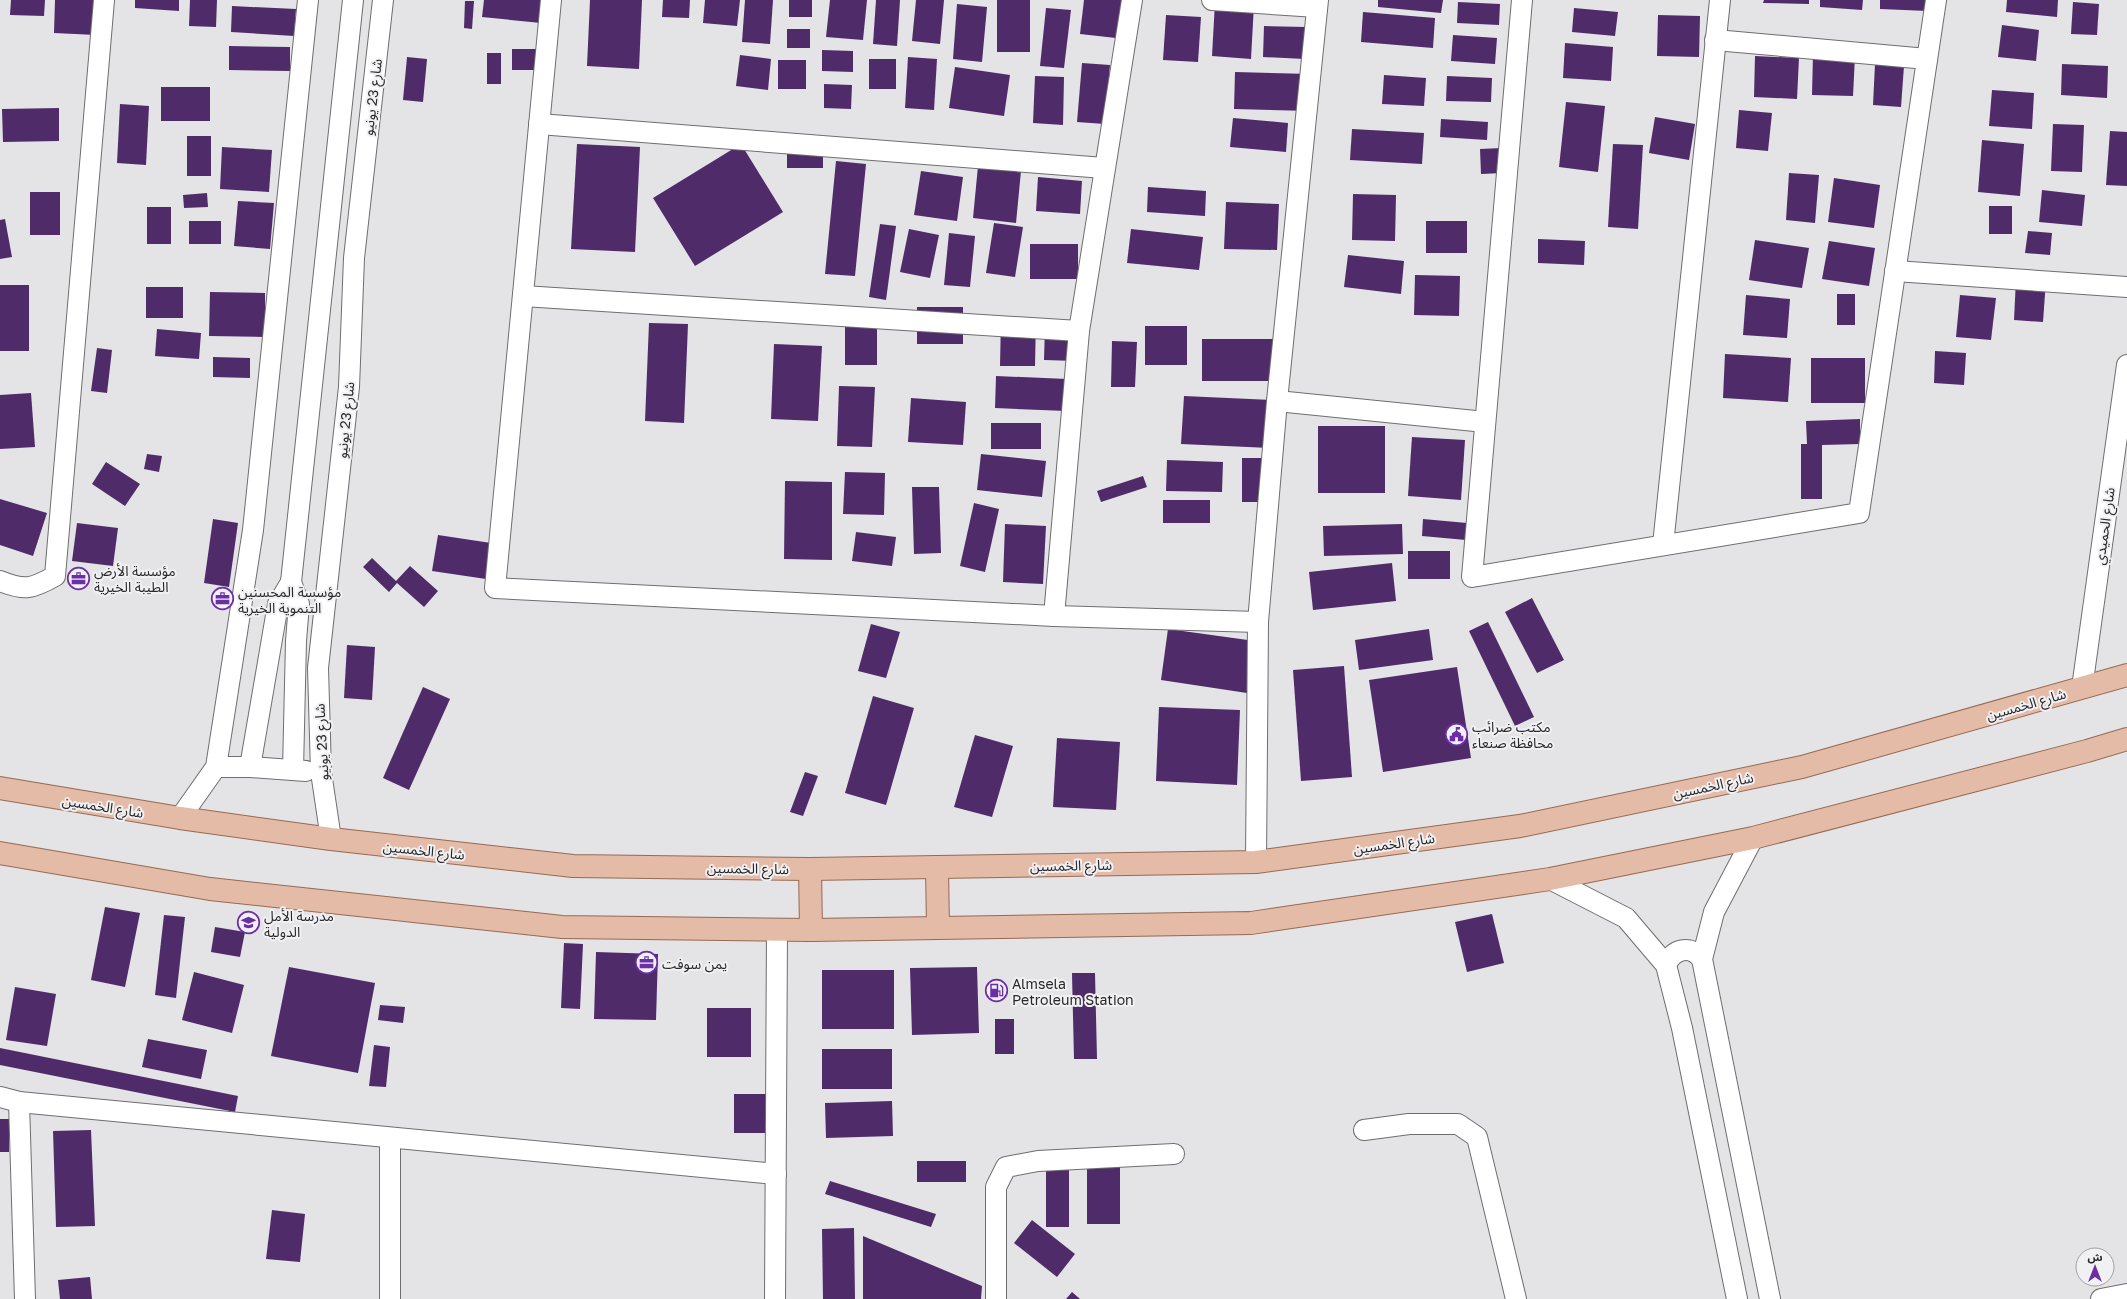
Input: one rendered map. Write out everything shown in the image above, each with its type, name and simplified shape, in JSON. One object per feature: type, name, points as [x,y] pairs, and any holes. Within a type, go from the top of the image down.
[{"type":"main road","name":"شارع الخمسين","points":[[0,788],[180,818],[331,839],[573,866],[810,869],[1256,862],[1520,826],[1802,767],[2127,675]]},
{"type":"main road","points":[[0,853],[210,889],[562,926],[811,930],[1251,924],[1550,879],[1753,838],[2087,751],[2127,739]]},
{"type":"main road","points":[[936,867],[938,928]]},
{"type":"main road","points":[[810,869],[811,930]]},
{"type":"street","points":[[0,581],[14,587],[36,587],[55,576],[104,0]]},
{"type":"street","points":[[180,818],[216,767],[253,530],[308,0]]},
{"type":"street","points":[[293,770],[296,641],[299,604],[292,582],[353,0]]},
{"type":"street","name":"شارع 23 يونيو","points":[[331,839],[321,772],[318,668],[349,387],[354,258],[384,0]]},
{"type":"street","points":[[551,0],[495,588],[1054,616],[1258,622]]},
{"type":"street","points":[[1054,616],[1079,332],[1132,0]]},
{"type":"street","points":[[1212,0],[1318,4],[1277,401],[1258,622],[1256,862]]},
{"type":"street","points":[[1522,0],[1472,577],[1859,513],[1936,0]]},
{"type":"street","points":[[1663,545],[1720,0]]},
{"type":"street","points":[[1716,40],[1927,59]]},
{"type":"street","points":[[540,124],[1104,168]]},
{"type":"street","points":[[1895,271],[2127,287]]},
{"type":"street","points":[[523,296],[1079,332]]},
{"type":"street","name":"شارع الحميدي","points":[[2082,688],[2127,365]]},
{"type":"street","points":[[1277,401],[1485,422]]},
{"type":"street","points":[[250,767],[278,604],[292,582]]},
{"type":"street","points":[[216,767],[250,767],[321,772]]},
{"type":"street","points":[[1753,838],[1714,912],[1702,959],[1770,1299]]},
{"type":"street","points":[[1550,879],[1626,918],[1666,965],[1682,1028],[1737,1299]]},
{"type":"street","points":[[775,1299],[777,930]]},
{"type":"street","points":[[1666,965],[1674,953],[1681,950],[1693,951],[1702,959]]},
{"type":"street","points":[[0,1097],[19,1102],[776,1174]]},
{"type":"street","points":[[19,1102],[25,1299]]},
{"type":"street","points":[[1364,1130],[1409,1124],[1458,1124],[1477,1137],[1516,1299]]},
{"type":"street","points":[[390,1138],[390,1299]]},
{"type":"street","points":[[996,1299],[996,1187],[1006,1167],[1038,1161],[1174,1154]]},
{"type":"street","points":[[2101,1299],[2127,1294]]},
{"type":"building","points":[[11,0],[45,0],[44,16],[10,15]]},
{"type":"building","points":[[55,0],[97,0],[96,35],[54,33]]},
{"type":"building","points":[[135,0],[179,0],[179,11],[135,8]]},
{"type":"building","points":[[190,0],[217,0],[216,27],[189,26]]},
{"type":"building","points":[[484,0],[544,0],[541,23],[482,17]]},
{"type":"building","points":[[590,0],[642,0],[639,69],[587,66]]},
{"type":"building","points":[[663,0],[690,0],[689,18],[662,17]]},
{"type":"building","points":[[705,0],[740,0],[737,26],[703,23]]},
{"type":"building","points":[[745,0],[773,0],[770,44],[742,42]]},
{"type":"building","points":[[789,0],[812,0],[812,17],[789,17]]},
{"type":"building","points":[[830,0],[867,0],[863,40],[826,37]]},
{"type":"building","points":[[876,0],[900,0],[897,46],[873,44]]},
{"type":"building","points":[[916,0],[944,0],[940,44],[912,41]]},
{"type":"building","points":[[997,0],[1030,0],[1030,52],[997,52]]},
{"type":"building","points":[[1084,0],[1130,0],[1125,39],[1080,34]]},
{"type":"building","points":[[1378,0],[1443,0],[1441,13],[1378,7]]},
{"type":"building","points":[[1764,0],[1809,0],[1809,4],[1763,3]]},
{"type":"building","points":[[1820,0],[1863,0],[1862,10],[1820,7]]},
{"type":"building","points":[[1880,0],[1929,0],[1928,11],[1880,9]]},
{"type":"building","points":[[2007,0],[2058,0],[2057,17],[2006,12]]},
{"type":"building","points":[[465,1],[474,1],[472,29],[464,28]]},
{"type":"building","points":[[1215,2],[1254,4],[1251,59],[1212,56]]},
{"type":"building","points":[[1458,2],[1500,4],[1499,25],[1457,23]]},
{"type":"building","points":[[2073,2],[2099,4],[2097,35],[2071,34]]},
{"type":"building","points":[[957,4],[987,7],[982,62],[953,59]]},
{"type":"building","points":[[232,6],[296,9],[294,36],[231,32]]},
{"type":"building","points":[[1046,8],[1071,10],[1064,68],[1040,66]]},
{"type":"building","points":[[1574,8],[1618,12],[1615,36],[1572,32]]},
{"type":"building","points":[[1363,12],[1435,18],[1433,48],[1361,42]]},
{"type":"building","points":[[1166,15],[1201,17],[1198,62],[1163,60]]},
{"type":"building","points":[[1658,15],[1700,16],[1699,57],[1657,56]]},
{"type":"building","points":[[2002,25],[2039,30],[2036,61],[1998,57]]},
{"type":"building","points":[[1264,26],[1306,27],[1305,59],[1263,57]]},
{"type":"building","points":[[787,29],[810,29],[810,48],[787,48]]},
{"type":"building","points":[[1453,35],[1497,38],[1495,64],[1451,61]]},
{"type":"building","points":[[1565,43],[1613,47],[1611,81],[1563,78]]},
{"type":"building","points":[[229,46],[290,47],[290,71],[229,70]]},
{"type":"building","points":[[512,49],[540,49],[540,70],[512,70]]},
{"type":"building","points":[[822,50],[853,51],[853,72],[822,71]]},
{"type":"building","points":[[487,53],[501,53],[501,84],[487,84]]},
{"type":"building","points":[[1813,54],[1855,56],[1853,96],[1812,95]]},
{"type":"building","points":[[740,55],[771,59],[768,90],[736,86]]},
{"type":"building","points":[[1755,56],[1799,58],[1797,99],[1754,97]]},
{"type":"building","points":[[407,57],[427,59],[423,102],[403,100]]},
{"type":"building","points":[[908,57],[937,59],[934,110],[905,108]]},
{"type":"building","points":[[869,59],[896,59],[896,89],[869,89]]},
{"type":"building","points":[[778,60],[806,60],[806,89],[778,89]]},
{"type":"building","points":[[1082,63],[1110,65],[1105,124],[1077,122]]},
{"type":"building","points":[[1875,64],[1904,66],[1901,107],[1873,105]]},
{"type":"building","points":[[2062,64],[2108,66],[2107,98],[2061,95]]},
{"type":"building","points":[[955,67],[1010,75],[1004,116],[949,108]]},
{"type":"building","points":[[1235,72],[1311,74],[1310,111],[1234,109]]},
{"type":"building","points":[[1384,75],[1426,78],[1424,106],[1382,104]]},
{"type":"building","points":[[1035,76],[1064,77],[1063,125],[1033,123]]},
{"type":"building","points":[[1447,76],[1492,78],[1491,102],[1446,101]]},
{"type":"building","points":[[824,84],[852,85],[851,109],[824,108]]},
{"type":"building","points":[[161,87],[210,87],[210,121],[161,121]]},
{"type":"building","points":[[1992,90],[2034,93],[2032,129],[1989,126]]},
{"type":"building","points":[[1566,102],[1605,106],[1598,172],[1559,167]]},
{"type":"building","points":[[120,104],[149,106],[146,165],[117,163]]},
{"type":"building","points":[[59,108],[59,141],[3,142],[2,109]]},
{"type":"building","points":[[1739,110],[1772,113],[1768,151],[1736,148]]},
{"type":"building","points":[[1655,117],[1695,124],[1689,160],[1649,153]]},
{"type":"building","points":[[1233,118],[1288,123],[1286,152],[1230,147]]},
{"type":"building","points":[[1441,119],[1488,122],[1487,140],[1440,137]]},
{"type":"building","points":[[2053,124],[2084,125],[2082,172],[2051,171]]},
{"type":"building","points":[[1352,129],[1424,133],[1422,164],[1350,160]]},
{"type":"building","points":[[2110,131],[2127,132],[2127,186],[2106,185]]},
{"type":"building","points":[[187,136],[211,136],[211,176],[187,176]]},
{"type":"building","points":[[787,138],[823,138],[823,168],[787,168]]},
{"type":"building","points":[[1982,140],[2024,144],[2020,196],[1978,192]]},
{"type":"building","points":[[577,144],[640,147],[635,252],[571,249]]},
{"type":"building","points":[[741,144],[783,212],[695,266],[653,198]]},
{"type":"building","points":[[1613,144],[1643,145],[1638,229],[1608,227]]},
{"type":"building","points":[[222,147],[272,150],[269,192],[220,189]]},
{"type":"building","points":[[1502,148],[1503,173],[1481,174],[1480,149]]},
{"type":"building","points":[[836,161],[866,164],[855,276],[825,274]]},
{"type":"building","points":[[978,166],[1021,171],[1016,223],[973,218]]},
{"type":"building","points":[[921,171],[963,177],[957,221],[914,215]]},
{"type":"building","points":[[1789,173],[1819,175],[1815,223],[1786,220]]},
{"type":"building","points":[[1038,177],[1082,181],[1080,214],[1036,211]]},
{"type":"building","points":[[1834,178],[1880,185],[1874,228],[1828,222]]},
{"type":"building","points":[[1148,187],[1206,191],[1205,216],[1147,212]]},
{"type":"building","points":[[2042,190],[2085,195],[2082,226],[2039,222]]},
{"type":"building","points":[[30,192],[60,192],[60,235],[30,235]]},
{"type":"building","points":[[207,193],[208,207],[184,208],[183,195]]},
{"type":"building","points":[[1353,194],[1396,195],[1395,241],[1352,240]]},
{"type":"building","points":[[238,201],[274,203],[270,249],[234,246]]},
{"type":"building","points":[[1226,202],[1279,204],[1277,250],[1224,249]]},
{"type":"building","points":[[1989,206],[2012,206],[2012,234],[1989,234]]},
{"type":"building","points":[[147,207],[171,207],[171,244],[147,244]]},
{"type":"building","points":[[5,219],[12,257],[0,259],[0,220]]},
{"type":"building","points":[[189,221],[221,221],[221,244],[189,244]]},
{"type":"building","points":[[1426,221],[1467,221],[1467,253],[1426,253]]},
{"type":"building","points":[[994,223],[1023,227],[1015,277],[986,273]]},
{"type":"building","points":[[880,224],[896,226],[886,300],[869,297]]},
{"type":"building","points":[[909,229],[939,235],[930,278],[900,272]]},
{"type":"building","points":[[1131,229],[1203,237],[1199,270],[1127,263]]},
{"type":"building","points":[[2028,231],[2052,233],[2050,255],[2025,253]]},
{"type":"building","points":[[949,233],[975,236],[970,287],[944,285]]},
{"type":"building","points":[[1538,239],[1585,241],[1584,265],[1538,263]]},
{"type":"building","points":[[1755,240],[1809,248],[1802,288],[1749,280]]},
{"type":"building","points":[[1829,241],[1875,248],[1869,286],[1822,279]]},
{"type":"building","points":[[1030,244],[1078,244],[1078,279],[1030,279]]},
{"type":"building","points":[[1348,255],[1404,261],[1401,294],[1344,287]]},
{"type":"building","points":[[1415,275],[1460,276],[1459,316],[1414,315]]},
{"type":"building","points":[[2016,279],[2046,280],[2043,322],[2014,320]]},
{"type":"building","points":[[0,285],[29,285],[29,351],[0,351]]},
{"type":"building","points":[[146,287],[183,287],[183,318],[146,318]]},
{"type":"building","points":[[210,292],[265,293],[265,337],[209,336]]},
{"type":"building","points":[[1837,294],[1855,294],[1855,325],[1837,325]]},
{"type":"building","points":[[1746,295],[1790,299],[1787,338],[1743,335]]},
{"type":"building","points":[[1960,295],[1996,298],[1991,340],[1956,337]]},
{"type":"building","points":[[917,307],[963,307],[963,344],[917,344]]},
{"type":"building","points":[[845,317],[877,317],[877,365],[845,365]]},
{"type":"building","points":[[1001,317],[1036,318],[1035,366],[1000,366]]},
{"type":"building","points":[[649,323],[688,324],[684,423],[645,421]]},
{"type":"building","points":[[1045,326],[1077,327],[1076,361],[1044,360]]},
{"type":"building","points":[[1145,326],[1187,326],[1187,365],[1145,365]]},
{"type":"building","points":[[157,329],[201,333],[199,359],[155,356]]},
{"type":"building","points":[[1202,339],[1273,339],[1273,381],[1202,381]]},
{"type":"building","points":[[1112,341],[1137,342],[1135,387],[1111,387]]},
{"type":"building","points":[[774,344],[822,346],[818,421],[771,419]]},
{"type":"building","points":[[97,348],[112,350],[107,393],[91,391]]},
{"type":"building","points":[[1935,351],[1966,353],[1964,385],[1934,383]]},
{"type":"building","points":[[1725,354],[1791,358],[1788,402],[1723,398]]},
{"type":"building","points":[[213,357],[250,358],[250,378],[213,377]]},
{"type":"building","points":[[1811,358],[1865,358],[1865,403],[1811,403]]},
{"type":"building","points":[[996,376],[1067,379],[1066,411],[995,408]]},
{"type":"building","points":[[839,386],[875,387],[872,447],[837,446]]},
{"type":"building","points":[[31,393],[35,447],[0,449],[0,395]]},
{"type":"building","points":[[1184,396],[1273,400],[1270,448],[1181,444]]},
{"type":"building","points":[[911,398],[966,402],[963,445],[908,442]]},
{"type":"building","points":[[1860,419],[1860,444],[1822,445],[1822,499],[1801,499],[1801,444],[1807,444],[1806,421]]},
{"type":"building","points":[[991,423],[1041,423],[1041,449],[991,449]]},
{"type":"building","points":[[1318,426],[1385,426],[1385,493],[1318,493]]},
{"type":"building","points":[[1412,437],[1465,440],[1461,500],[1408,496]]},
{"type":"building","points":[[147,454],[162,456],[159,472],[144,469]]},
{"type":"building","points":[[981,454],[1046,461],[1042,497],[977,490]]},
{"type":"building","points":[[1242,458],[1264,458],[1264,502],[1242,502]]},
{"type":"building","points":[[1167,460],[1223,462],[1222,492],[1166,491]]},
{"type":"building","points":[[106,462],[140,484],[125,506],[92,484]]},
{"type":"building","points":[[845,472],[885,473],[884,515],[843,514]]},
{"type":"building","points":[[1143,476],[1147,487],[1101,502],[1097,491]]},
{"type":"building","points":[[785,481],[832,482],[832,560],[784,559]]},
{"type":"building","points":[[912,487],[939,487],[941,553],[914,554]]},
{"type":"building","points":[[0,499],[47,513],[33,556],[0,545]]},
{"type":"building","points":[[1163,500],[1210,500],[1210,523],[1163,523]]},
{"type":"building","points":[[974,503],[999,509],[985,572],[960,566]]},
{"type":"building","points":[[213,519],[238,523],[229,587],[204,583]]},
{"type":"building","points":[[1423,519],[1467,523],[1466,540],[1422,536]]},
{"type":"building","points":[[77,523],[118,528],[113,566],[72,561]]},
{"type":"building","points":[[1005,524],[1046,526],[1043,584],[1003,582]]},
{"type":"building","points":[[1402,524],[1403,554],[1324,556],[1323,526]]},
{"type":"building","points":[[856,532],[896,537],[892,566],[852,561]]},
{"type":"building","points":[[438,535],[491,543],[486,579],[432,571]]},
{"type":"building","points":[[1408,551],[1450,551],[1450,579],[1408,579]]},
{"type":"building","points":[[372,558],[396,581],[410,566],[438,591],[424,607],[397,583],[389,592],[363,567]]},
{"type":"building","points":[[1392,563],[1396,601],[1313,610],[1309,572]]},
{"type":"building","points":[[1532,598],[1564,660],[1537,673],[1505,612]]},
{"type":"building","points":[[1488,622],[1534,717],[1515,726],[1469,631]]},
{"type":"building","points":[[871,624],[900,632],[886,678],[858,671]]},
{"type":"building","points":[[1168,629],[1255,641],[1247,693],[1161,680]]},
{"type":"building","points":[[1429,629],[1433,660],[1359,670],[1355,640]]},
{"type":"building","points":[[347,645],[375,647],[372,700],[344,698]]},
{"type":"building","points":[[1344,666],[1352,777],[1301,781],[1293,670]]},
{"type":"building","points":[[1457,667],[1471,758],[1383,772],[1369,680]]},
{"type":"building","points":[[423,687],[450,699],[409,790],[383,778]]},
{"type":"building","points":[[873,696],[914,708],[886,805],[845,793]]},
{"type":"building","points":[[1159,707],[1240,710],[1237,785],[1156,781]]},
{"type":"building","points":[[975,735],[1013,746],[992,817],[954,807]]},
{"type":"building","points":[[1057,738],[1120,742],[1116,810],[1053,807]]},
{"type":"building","points":[[805,772],[818,776],[803,816],[790,812]]},
{"type":"building","points":[[105,907],[140,913],[125,987],[91,980]]},
{"type":"building","points":[[1492,914],[1504,963],[1467,972],[1455,922]]},
{"type":"building","points":[[164,915],[185,917],[176,998],[155,995]]},
{"type":"building","points":[[215,927],[245,932],[240,957],[211,952]]},
{"type":"building","points":[[564,943],[583,944],[580,1009],[561,1008]]},
{"type":"building","points":[[596,952],[658,954],[656,1020],[594,1019]]},
{"type":"building","points":[[289,967],[375,983],[358,1073],[271,1056]]},
{"type":"building","points":[[977,967],[979,1033],[912,1035],[910,968]]},
{"type":"building","points":[[822,970],[894,970],[894,1029],[822,1029]]},
{"type":"building","points":[[194,972],[244,985],[232,1033],[182,1020]]},
{"type":"building","points":[[1072,973],[1095,973],[1097,1059],[1074,1059]]},
{"type":"building","points":[[15,987],[56,994],[47,1046],[6,1040]]},
{"type":"building","points":[[380,1005],[405,1007],[403,1023],[378,1020]]},
{"type":"building","points":[[707,1008],[751,1008],[751,1057],[707,1057]]},
{"type":"building","points":[[995,1019],[1014,1019],[1014,1054],[995,1054]]},
{"type":"building","points":[[148,1039],[207,1050],[201,1079],[142,1067]]},
{"type":"building","points":[[374,1045],[390,1047],[386,1087],[369,1086]]},
{"type":"building","points":[[0,1048],[238,1096],[235,1112],[0,1065]]},
{"type":"building","points":[[822,1049],[892,1049],[892,1089],[822,1089]]},
{"type":"building","points":[[734,1094],[778,1094],[778,1133],[734,1133]]},
{"type":"building","points":[[892,1101],[893,1136],[826,1138],[825,1103]]},
{"type":"building","points":[[0,1119],[9,1119],[9,1152],[0,1152]]},
{"type":"building","points":[[91,1130],[95,1226],[56,1227],[53,1131]]},
{"type":"building","points":[[917,1161],[966,1161],[966,1182],[917,1182]]},
{"type":"building","points":[[1087,1161],[1120,1161],[1120,1224],[1087,1224]]},
{"type":"building","points":[[1046,1169],[1069,1169],[1069,1227],[1046,1227]]},
{"type":"building","points":[[830,1181],[936,1214],[931,1227],[825,1194]]},
{"type":"building","points":[[272,1210],[305,1214],[300,1262],[266,1259]]},
{"type":"building","points":[[1032,1220],[1075,1254],[1057,1277],[1014,1243]]},
{"type":"building","points":[[854,1228],[855,1299],[823,1299],[822,1229]]},
{"type":"building","points":[[863,1236],[982,1286],[981,1299],[863,1299]]},
{"type":"building","points":[[90,1277],[92,1299],[60,1299],[58,1280]]},
{"type":"building","points":[[1072,1292],[1080,1299],[1066,1299]]},
{"type":"place","name":"مؤسسة الأرض الطيبة الخيرية","points":[[78,578]]},
{"type":"place","name":"مؤسسة المحسنين التنموية الخيرية","points":[[222,599]]},
{"type":"place","name":"مكتب ضرائب محافظة صنعاء","points":[[1457,734]]},
{"type":"place","name":"مدرسة الأمل الدولية","points":[[249,923]]},
{"type":"place","name":"يمن سوفت","points":[[647,963]]},
{"type":"place","name":"Almsela Petroleum Station","points":[[997,991]]}]
